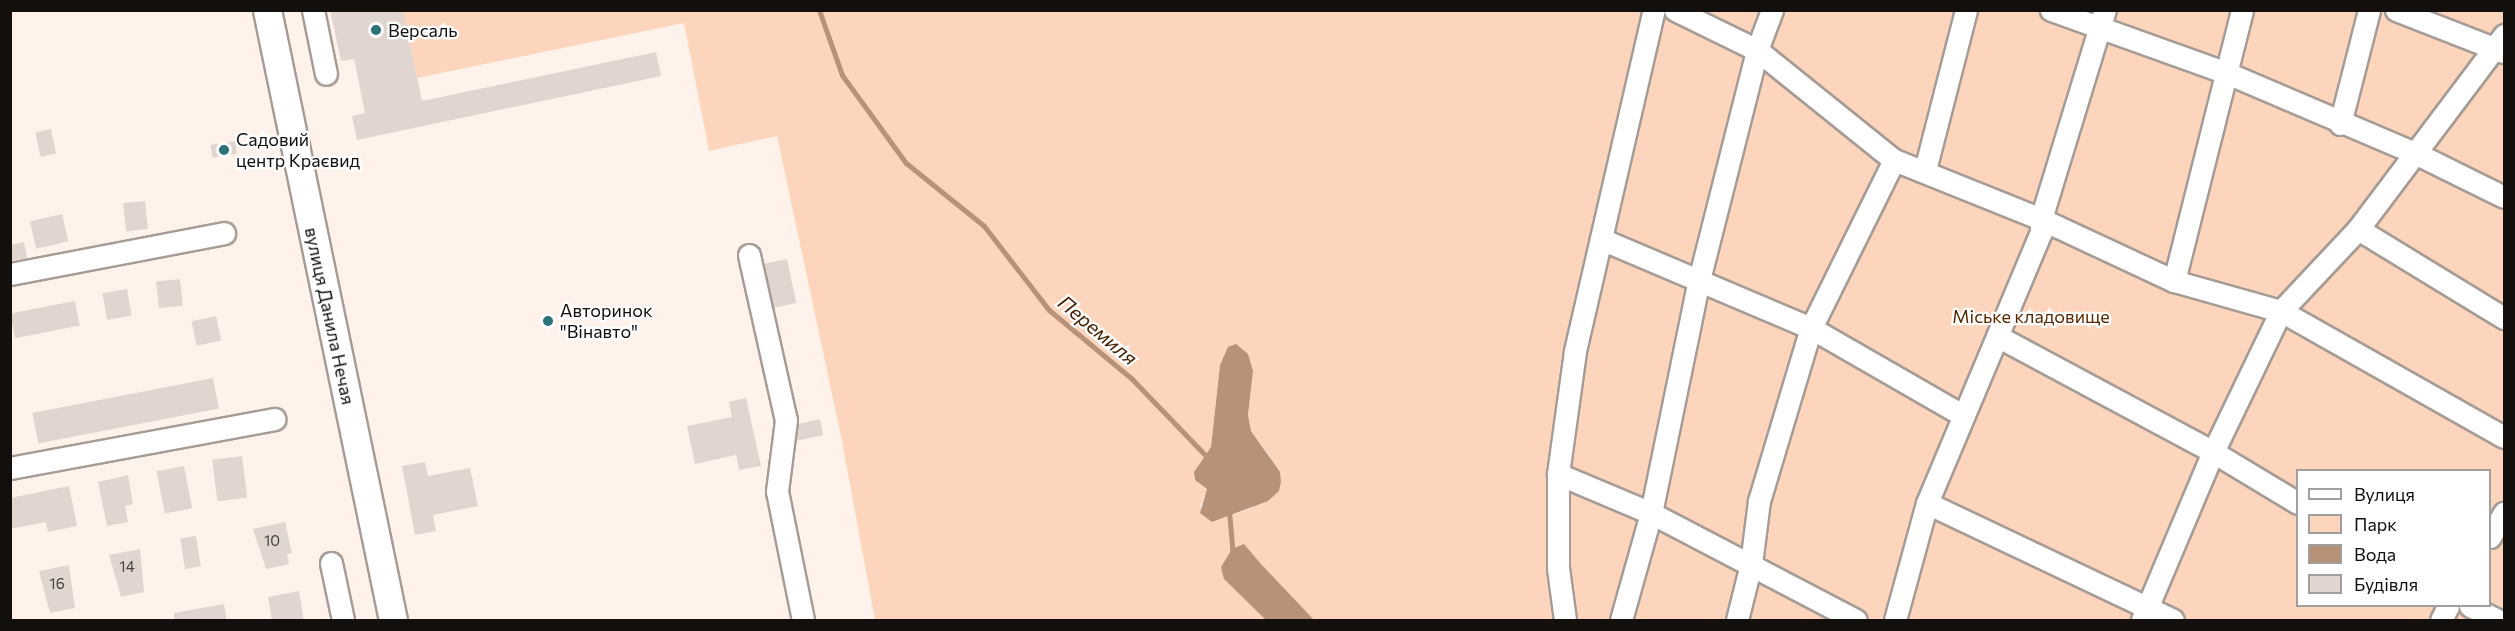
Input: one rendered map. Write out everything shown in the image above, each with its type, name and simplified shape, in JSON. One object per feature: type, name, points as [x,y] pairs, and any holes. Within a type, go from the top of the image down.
[{"type":"main road","name":"вулиця Данила Нечая","points":[[267,10],[393,621]]},
{"type":"street","points":[[313,10],[326,74]]},
{"type":"street","points":[[1565,621],[1558,568],[1558,474],[1575,351],[1654,10]]},
{"type":"street","points":[[1675,10],[1757,50],[1894,160],[1925,170],[2041,219],[2174,281],[2281,311],[2505,437]]},
{"type":"street","points":[[1621,621],[1652,513],[1699,280],[1757,50],[1772,10]]},
{"type":"street","points":[[1925,170],[1966,10]]},
{"type":"street","points":[[2051,10],[2103,18],[2340,124],[2415,153],[2505,197]]},
{"type":"street","points":[[2174,281],[2242,10]]},
{"type":"street","points":[[2340,124],[2369,10]]},
{"type":"street","points":[[2145,614],[2213,452],[2281,311],[2358,229],[2501,44],[2396,10]]},
{"type":"street","points":[[1895,621],[1927,502],[2041,232],[2041,219],[2103,18]]},
{"type":"street","points":[[1737,621],[1751,564],[1759,501],[1811,328],[1894,160]]},
{"type":"street","points":[[2358,229],[2505,318]]},
{"type":"street","points":[[10,274],[224,233]]},
{"type":"street","points":[[1601,239],[1811,328],[1962,415]]},
{"type":"street","points":[[749,255],[786,420],[777,491],[803,621]]},
{"type":"street","points":[[1997,336],[2213,452],[2296,502]]},
{"type":"street","points":[[10,468],[274,419]]},
{"type":"street","points":[[1558,474],[1652,513],[1856,621]]},
{"type":"street","points":[[1927,502],[2145,614],[2173,621]]},
{"type":"street","points":[[2491,535],[2505,513]]},
{"type":"street","points":[[331,563],[343,621]]},
{"type":"street","points":[[2440,621],[2447,607]]},
{"type":"street","points":[[2472,607],[2497,621]]},
{"type":"green space","name":"Міське кладовище","points":[[403,11],[2504,11],[2504,620],[875,620],[841,436],[777,136],[709,151],[684,23],[417,78]],"holes":[[[1220,365],[1253,371],[1248,415],[1251,431],[1270,457],[1252,508],[1212,522],[1200,507],[1207,489],[1195,480],[1194,472],[1211,447]]]},
{"type":"water","points":[[1236,344],[1248,354],[1253,371],[1248,415],[1251,431],[1280,472],[1281,482],[1279,491],[1268,501],[1212,522],[1200,513],[1207,489],[1195,480],[1194,472],[1211,447],[1220,365],[1228,347]]},
{"type":"water","points":[[1244,544],[1314,620],[1266,620],[1224,579],[1221,567],[1232,549]]},
{"type":"building","points":[[330,10],[403,10],[422,101],[656,52],[661,76],[357,140],[352,116],[365,113],[354,59],[341,61]]},
{"type":"building","points":[[51,129],[56,153],[41,157],[35,132]]},
{"type":"building","name":"Садовий центр Краєвид","points":[[235,141],[237,154],[212,158],[210,145]]},
{"type":"building","points":[[145,201],[148,229],[126,231],[123,203]]},
{"type":"building","points":[[62,214],[68,241],[36,249],[30,221]]},
{"type":"building","points":[[24,242],[27,258],[10,261],[10,245]]},
{"type":"building","points":[[787,259],[796,303],[773,308],[764,264]]},
{"type":"building","points":[[180,279],[183,306],[159,308],[156,282]]},
{"type":"building","points":[[127,289],[132,316],[107,320],[102,293]]},
{"type":"building","points":[[75,301],[80,326],[15,338],[10,314]]},
{"type":"building","points":[[216,316],[221,340],[197,346],[192,321]]},
{"type":"building","points":[[213,378],[219,408],[38,444],[32,413]]},
{"type":"building","points":[[746,398],[761,466],[739,470],[736,455],[695,464],[687,426],[732,417],[729,402]]},
{"type":"building","points":[[820,419],[823,435],[796,441],[798,424]]},
{"type":"building","points":[[242,456],[247,498],[217,501],[212,460]]},
{"type":"building","points":[[425,462],[428,476],[470,468],[478,506],[433,515],[436,531],[415,535],[402,466]]},
{"type":"building","points":[[184,466],[192,508],[165,514],[157,471]]},
{"type":"building","points":[[128,475],[133,504],[125,506],[128,522],[107,526],[98,482]]},
{"type":"building","points":[[69,486],[77,526],[48,532],[46,522],[10,529],[10,498]]},
{"type":"building","points":[[285,522],[292,553],[287,554],[289,564],[266,569],[253,529]]},
{"type":"building","points":[[196,536],[201,567],[185,569],[180,539]]},
{"type":"building","points":[[140,549],[144,592],[121,597],[109,555]]},
{"type":"building","points":[[69,565],[75,608],[50,613],[39,571]]},
{"type":"building","points":[[299,591],[304,621],[272,621],[268,597]]},
{"type":"building","points":[[224,604],[227,621],[174,621],[174,613]]},
{"type":"waterway","name":"Перемиля","points":[[819,10],[842,75],[906,163],[984,226],[1049,310],[1132,379],[1209,459]]},
{"type":"waterway","name":"Перемиля","points":[[1229,511],[1232,549],[1236,554]]},
{"type":"place","name":"Версаль","points":[[376,30]]},
{"type":"place","name":"Садовий центр Краєвид","points":[[224,150]]},
{"type":"place","name":"Авторинок \"Вінавто\"","points":[[548,321]]}]
